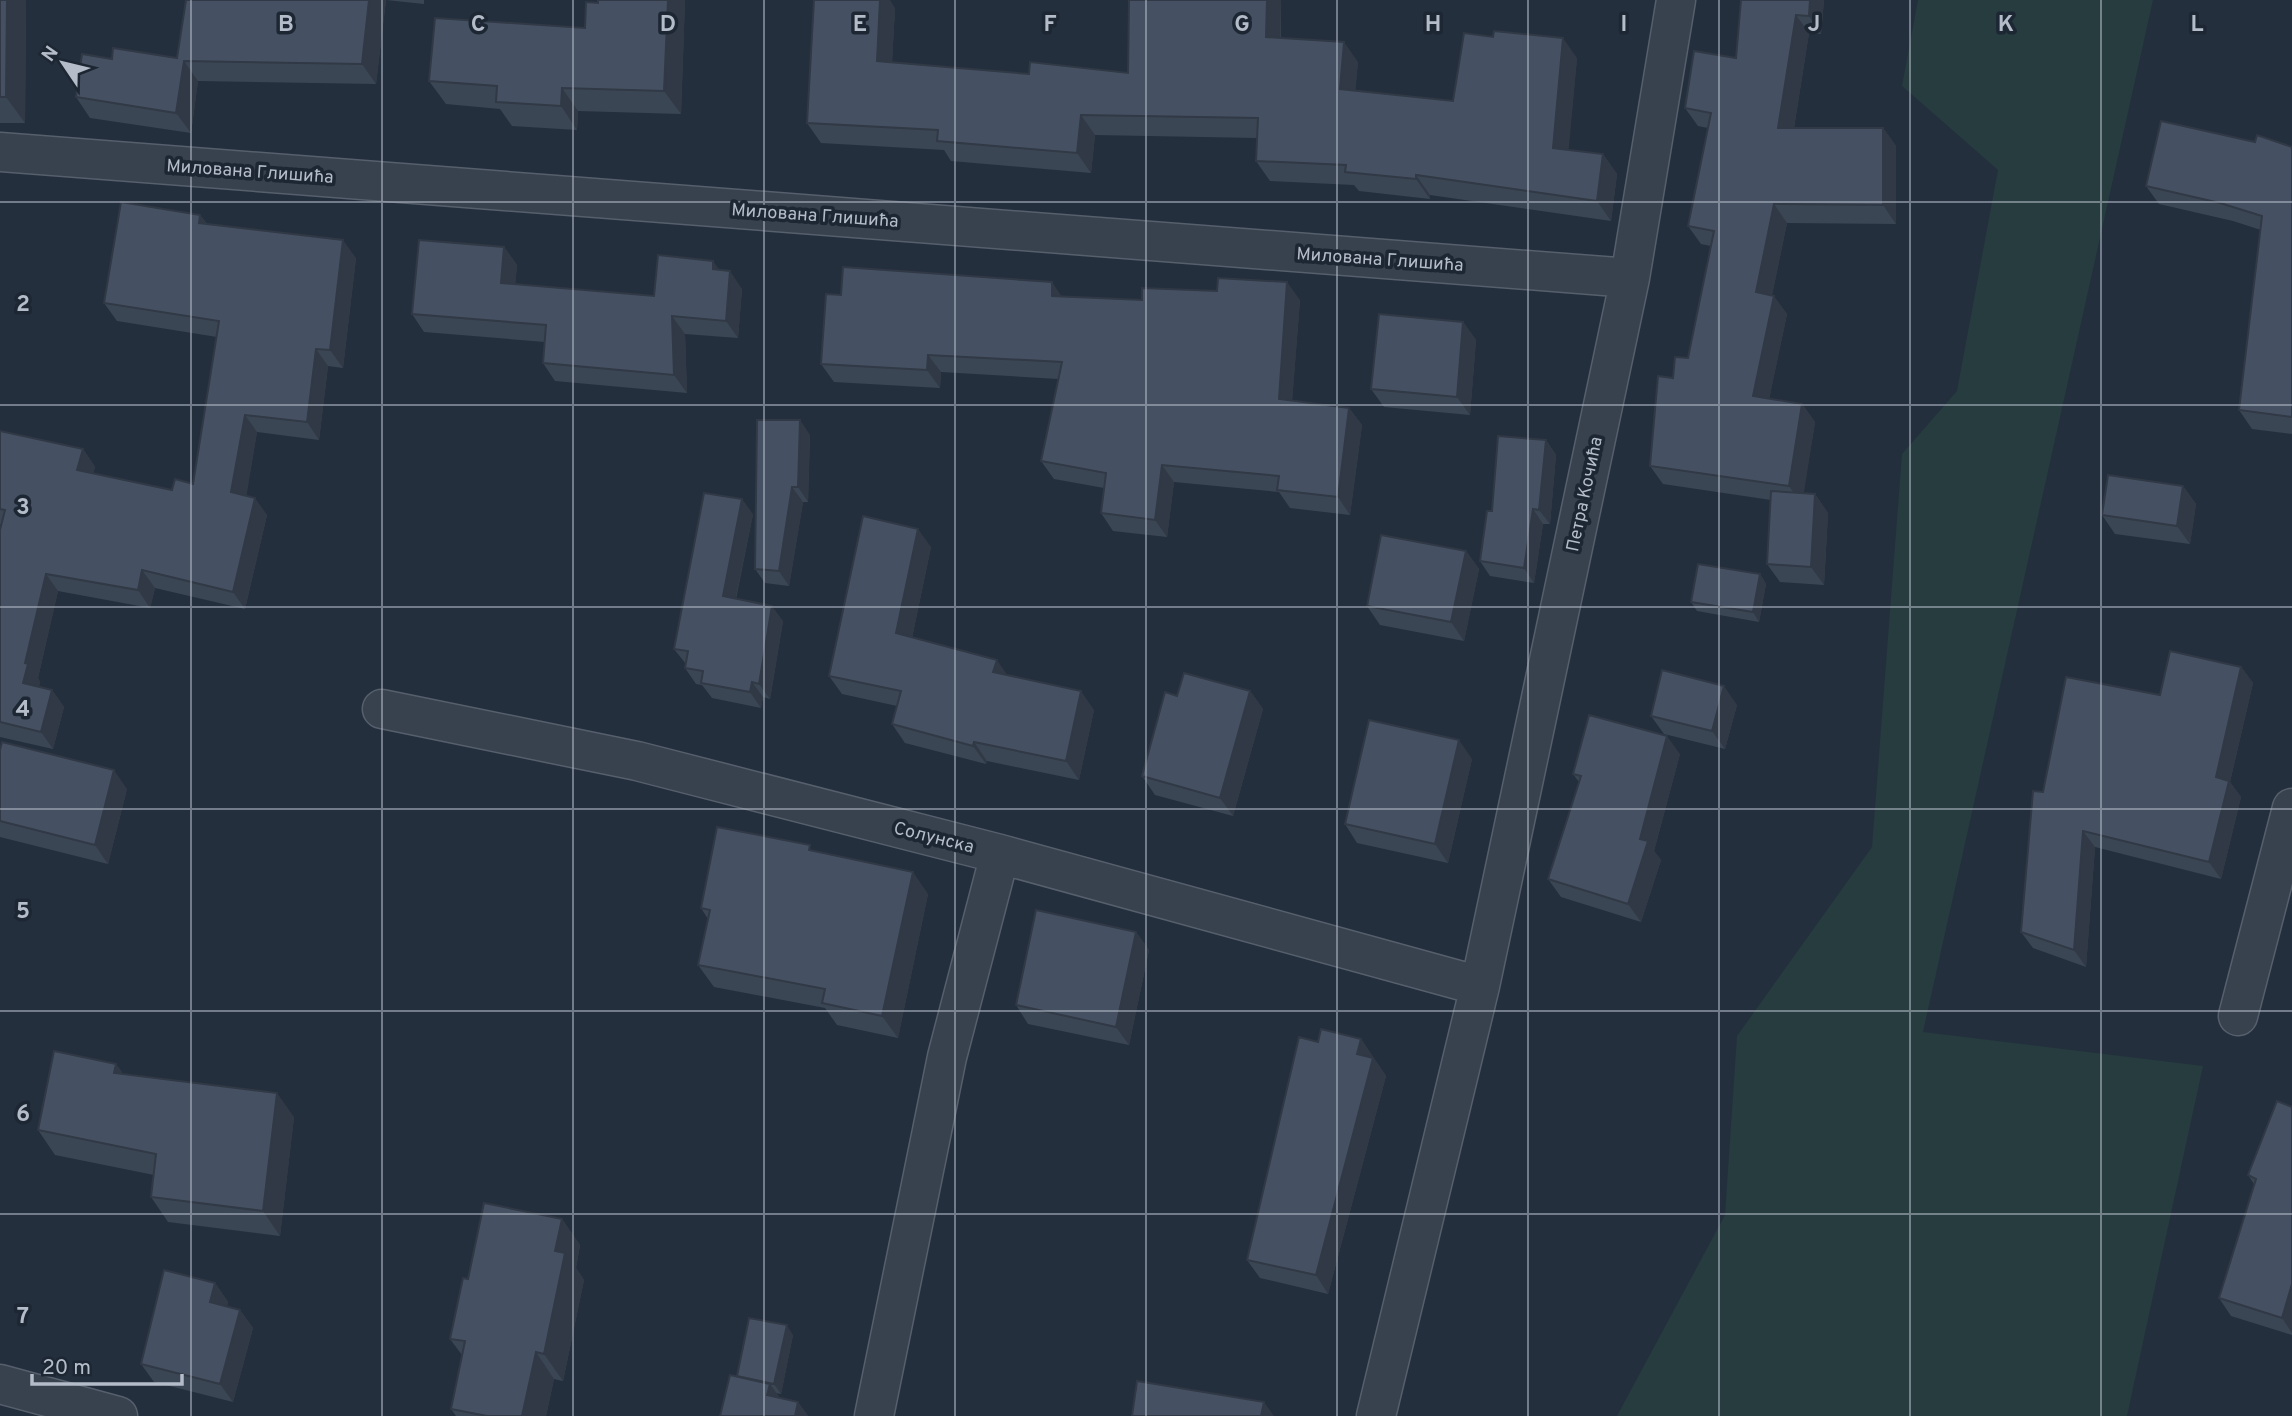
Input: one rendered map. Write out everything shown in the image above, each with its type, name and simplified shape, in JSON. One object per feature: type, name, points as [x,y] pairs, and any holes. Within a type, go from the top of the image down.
[{"type":"street","name":"Петра Кочића","points":[[1376,1416],[1480,986],[1630,278],[1676,0]]},
{"type":"street","name":"Милована Глишића","points":[[0,152],[1630,278]]},
{"type":"street","name":"Солунска","points":[[382,709],[638,761],[1000,854],[1480,986]]},
{"type":"street","points":[[2238,1016],[2292,808]]},
{"type":"street","points":[[874,1416],[947,1057],[1000,854]]},
{"type":"street","points":[[0,1384],[118,1416]]},
{"type":"green space","points":[[1918,0],[2153,0],[1923,1032],[2203,1066],[2127,1416],[1617,1416],[1725,1215],[1737,1036],[1872,847],[1902,454],[1957,391],[1998,170],[1902,86]]},
{"type":"building","points":[[0,0],[7,0],[6,97],[0,97]]},
{"type":"building","points":[[186,0],[369,0],[362,64],[184,61],[176,113],[76,97],[82,54],[112,59],[113,48],[177,58]]},
{"type":"building","points":[[598,0],[668,0],[664,91],[562,88],[561,106],[496,102],[497,86],[429,81],[435,18],[585,28],[586,2],[598,3]]},
{"type":"building","points":[[814,0],[880,0],[877,61],[1029,74],[1030,62],[1128,73],[1129,0],[1267,0],[1266,37],[1344,42],[1340,89],[1453,101],[1464,33],[1493,37],[1494,31],[1563,38],[1553,148],[1603,154],[1597,201],[1416,175],[1416,179],[1345,172],[1346,165],[1256,161],[1258,118],[1081,115],[1077,153],[937,141],[938,130],[807,123]]},
{"type":"building","points":[[1741,0],[1810,0],[1809,16],[1796,15],[1778,128],[1883,128],[1883,205],[1774,204],[1756,292],[1774,296],[1753,396],[1802,404],[1789,486],[1650,466],[1658,376],[1673,378],[1675,357],[1688,358],[1714,231],[1688,226],[1711,113],[1685,108],[1694,51],[1736,58]]},
{"type":"building","points":[[2161,121],[2255,142],[2257,135],[2292,147],[2292,417],[2239,410],[2262,216],[2146,186]]},
{"type":"building","points":[[121,202],[200,215],[199,223],[343,240],[330,350],[316,349],[307,422],[245,415],[231,492],[255,498],[233,592],[142,570],[138,590],[46,574],[25,663],[28,664],[23,683],[52,690],[41,732],[0,722],[0,530],[5,510],[0,509],[0,431],[83,449],[77,470],[172,490],[175,479],[193,484],[219,321],[104,303]]},
{"type":"building","points":[[419,240],[504,247],[501,283],[654,296],[658,255],[713,261],[713,269],[730,271],[726,321],[672,316],[674,375],[543,363],[546,325],[412,314]]},
{"type":"building","points":[[843,267],[1052,282],[1052,296],[1142,300],[1142,288],[1217,291],[1218,278],[1287,282],[1279,399],[1349,408],[1338,497],[1277,490],[1279,476],[1162,465],[1155,520],[1101,513],[1106,473],[1041,461],[1062,362],[928,355],[927,370],[821,364],[826,294],[841,295]]},
{"type":"building","points":[[1379,314],[1463,322],[1457,397],[1371,389]]},
{"type":"building","points":[[757,420],[800,420],[798,487],[792,487],[779,571],[755,569]]},
{"type":"building","points":[[1498,436],[1546,440],[1539,510],[1533,509],[1524,568],[1480,561],[1487,511],[1492,511]]},
{"type":"building","points":[[2108,475],[2183,486],[2177,526],[2102,515]]},
{"type":"building","points":[[1771,491],[1815,494],[1811,567],[1767,564]]},
{"type":"building","points":[[704,493],[742,499],[723,596],[772,606],[759,684],[752,682],[750,692],[701,683],[703,671],[685,668],[688,651],[674,649]]},
{"type":"building","points":[[863,516],[918,529],[896,633],[997,660],[993,672],[1081,691],[1066,761],[974,742],[973,746],[892,724],[901,691],[829,676]]},
{"type":"building","points":[[1381,535],[1466,551],[1451,622],[1367,606]]},
{"type":"building","points":[[1698,564],[1760,574],[1753,612],[1691,602]]},
{"type":"building","points":[[2170,651],[2241,667],[2216,777],[2229,781],[2209,862],[2083,831],[2074,950],[2021,932],[2033,791],[2043,792],[2066,677],[2160,695]]},
{"type":"building","points":[[1662,670],[1724,686],[1712,731],[1651,716]]},
{"type":"building","points":[[1184,673],[1250,691],[1220,798],[1142,776],[1165,692],[1177,696]]},
{"type":"building","points":[[1589,715],[1667,736],[1640,839],[1648,841],[1628,904],[1548,879],[1581,776],[1573,774]]},
{"type":"building","points":[[1369,720],[1459,740],[1435,844],[1345,824]]},
{"type":"building","points":[[2,742],[114,770],[95,845],[0,821]]},
{"type":"building","points":[[717,827],[810,845],[809,850],[913,872],[882,1016],[822,1003],[825,989],[698,965],[710,910],[701,908]]},
{"type":"building","points":[[1036,910],[1136,932],[1116,1027],[1016,1005]]},
{"type":"building","points":[[1321,1029],[1361,1039],[1357,1054],[1373,1058],[1316,1275],[1247,1260],[1299,1037],[1318,1042]]},
{"type":"building","points":[[54,1051],[116,1064],[114,1073],[277,1093],[263,1211],[151,1197],[156,1154],[38,1130]]},
{"type":"building","points":[[2277,1101],[2292,1107],[2292,1284],[2282,1318],[2219,1298],[2256,1179],[2248,1175]]},
{"type":"building","points":[[484,1203],[562,1219],[555,1251],[565,1253],[544,1354],[536,1352],[522,1416],[487,1416],[451,1409],[465,1341],[450,1339],[463,1278],[468,1279]]},
{"type":"building","points":[[164,1270],[215,1283],[210,1302],[240,1310],[220,1384],[141,1364]]},
{"type":"building","points":[[749,1318],[787,1325],[774,1384],[737,1376]]},
{"type":"building","points":[[730,1375],[770,1384],[767,1395],[798,1402],[795,1416],[720,1416]]},
{"type":"building","points":[[1137,1381],[1264,1402],[1261,1416],[1132,1416]]}]
